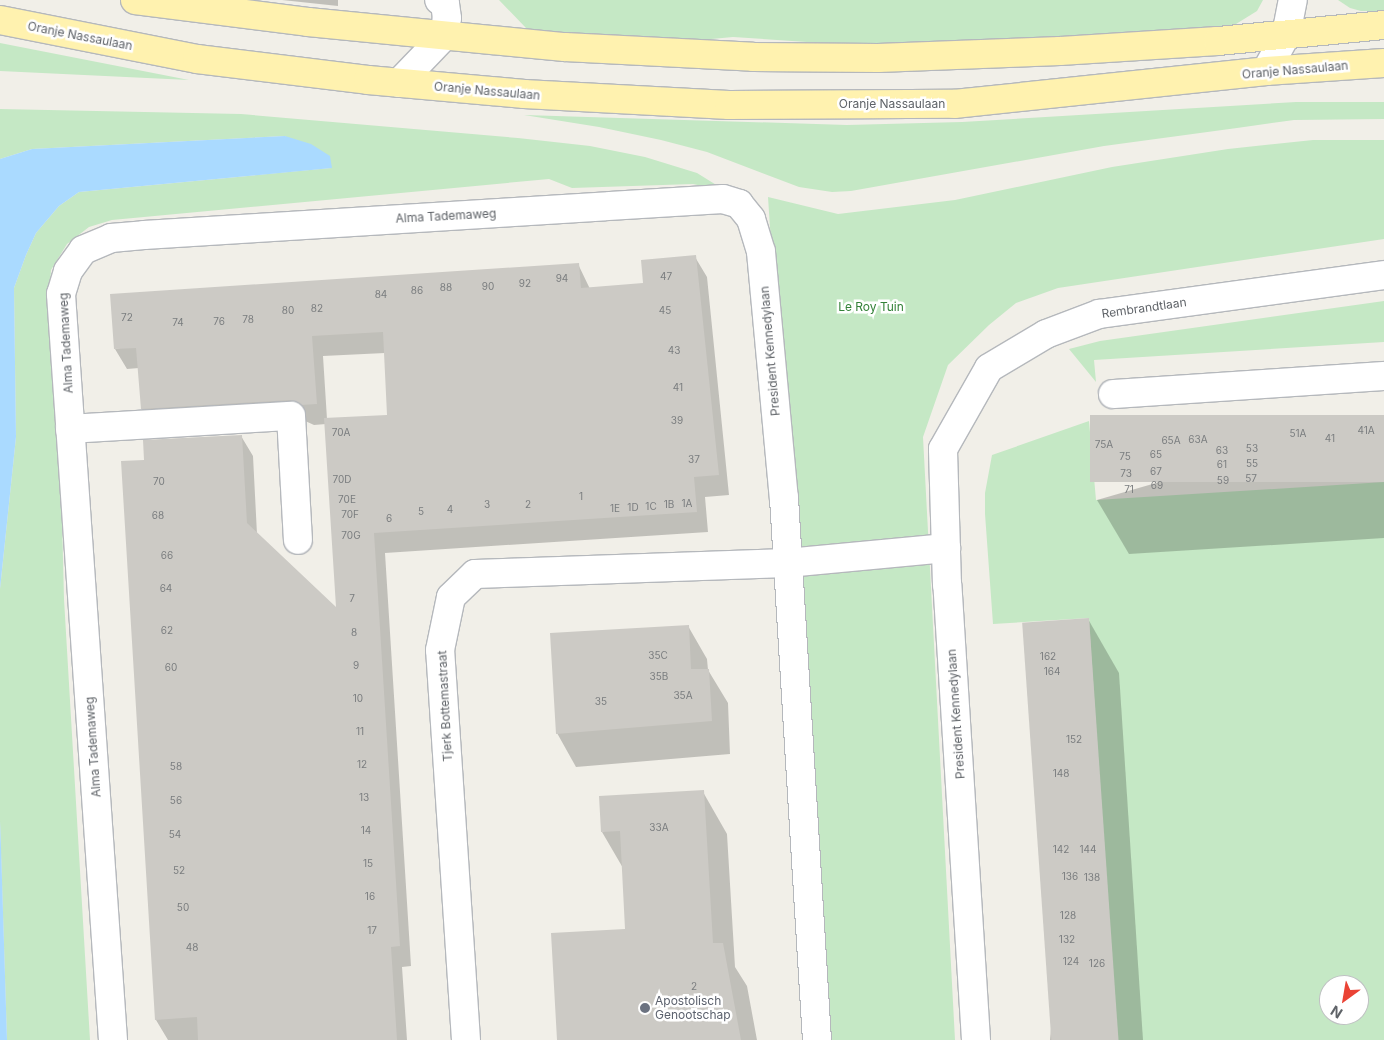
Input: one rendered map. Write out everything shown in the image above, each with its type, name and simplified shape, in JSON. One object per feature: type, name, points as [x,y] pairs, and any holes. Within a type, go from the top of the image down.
[{"type":"main road","points":[[136,0],[204,5],[444,36],[635,51],[752,57],[878,58],[1060,51],[1384,25]]},
{"type":"main road","name":"Oranje Nassaulaan","points":[[0,20],[197,59],[399,83],[524,94],[729,104],[954,104],[1266,71],[1384,63]]},
{"type":"street","points":[[399,83],[444,36],[445,4],[439,0]]},
{"type":"street","points":[[1266,71],[1286,34],[1293,0]]},
{"type":"street","name":"Alma Tademaweg","points":[[113,1040],[61,294],[68,271],[84,250],[111,238],[724,199],[739,204]]},
{"type":"street","name":"President Kennedylaan","points":[[739,204],[751,219],[761,252],[784,498],[817,1040]]},
{"type":"street","name":"Rembrandtlaan","points":[[946,548],[942,449],[989,368],[1046,334],[1099,314],[1384,275]]},
{"type":"street","points":[[1113,394],[1384,376]]},
{"type":"street","points":[[70,429],[292,416],[298,540]]},
{"type":"street","points":[[787,563],[946,548]]},
{"type":"street","name":"President Kennedylaan","points":[[946,548],[976,1040]]},
{"type":"street","name":"Tjerk Bottemastraat","points":[[466,1040],[440,650],[451,597],[475,574],[787,563]]},
{"type":"green space","points":[[499,0],[1263,0],[1257,11],[1236,24],[1206,30],[952,47],[852,45],[733,37],[690,41],[559,36],[526,28]]},
{"type":"green space","points":[[1338,0],[1384,0],[1384,11],[1361,11],[1350,8]]},
{"type":"green space","points":[[0,43],[189,80],[0,71]]},
{"type":"green space","points":[[1296,102],[1384,102],[1384,119],[1294,120],[1104,146],[851,191],[832,192],[799,187],[707,152],[661,140],[599,127],[524,115],[847,125],[962,122]]},
{"type":"green space","points":[[0,109],[241,114],[590,146],[645,157],[697,173],[726,191],[693,184],[572,188],[549,179],[112,220],[89,227],[67,244],[51,270],[48,318],[59,398],[64,599],[90,1040],[7,1040],[0,821],[0,589],[16,437],[14,288],[36,233],[59,206],[79,192],[331,168],[285,136],[32,149],[0,159]]},
{"type":"green space","name":"Le Roy Tuin","points":[[1313,140],[1384,140],[1384,239],[1058,288],[1016,303],[989,325],[948,365],[923,437],[955,1040],[827,1040],[793,580],[768,197],[838,214],[955,200],[1112,167],[1228,149]]},
{"type":"green space","points":[[1384,301],[1384,342],[1094,360],[1096,382],[1069,349],[1100,341]]},
{"type":"green space","points":[[1089,421],[1096,500],[1384,482],[1384,1040],[1116,1040],[1089,618],[993,624],[985,493],[992,455]]},
{"type":"water","points":[[285,136],[311,144],[330,156],[332,168],[79,192],[59,206],[36,233],[14,288],[16,437],[0,589],[0,159],[32,149]]},
{"type":"water","points":[[0,821],[1,847],[7,1040],[0,1040]]},
{"type":"building","points":[[696,255],[719,475],[694,477],[697,512],[374,533],[400,946],[391,947],[397,1040],[198,1040],[197,1017],[155,1020],[121,461],[144,460],[143,440],[242,435],[247,523],[336,607],[324,418],[387,415],[383,332],[312,336],[317,404],[301,405],[290,400],[141,409],[136,348],[114,349],[110,294],[579,263],[581,288],[643,283],[641,260]]},
{"type":"building","points":[[1090,415],[1384,415],[1384,482],[1090,482]]},
{"type":"building","points":[[1089,618],[1119,1040],[1051,1040],[1022,623]]},
{"type":"building","points":[[689,625],[691,669],[709,669],[712,721],[556,734],[550,633]]},
{"type":"building","points":[[704,790],[713,943],[723,943],[741,1040],[557,1040],[551,933],[625,929],[620,831],[601,832],[599,796]]},
{"type":"place","name":"Apostolisch Genootschap","points":[[645,1008]]}]
